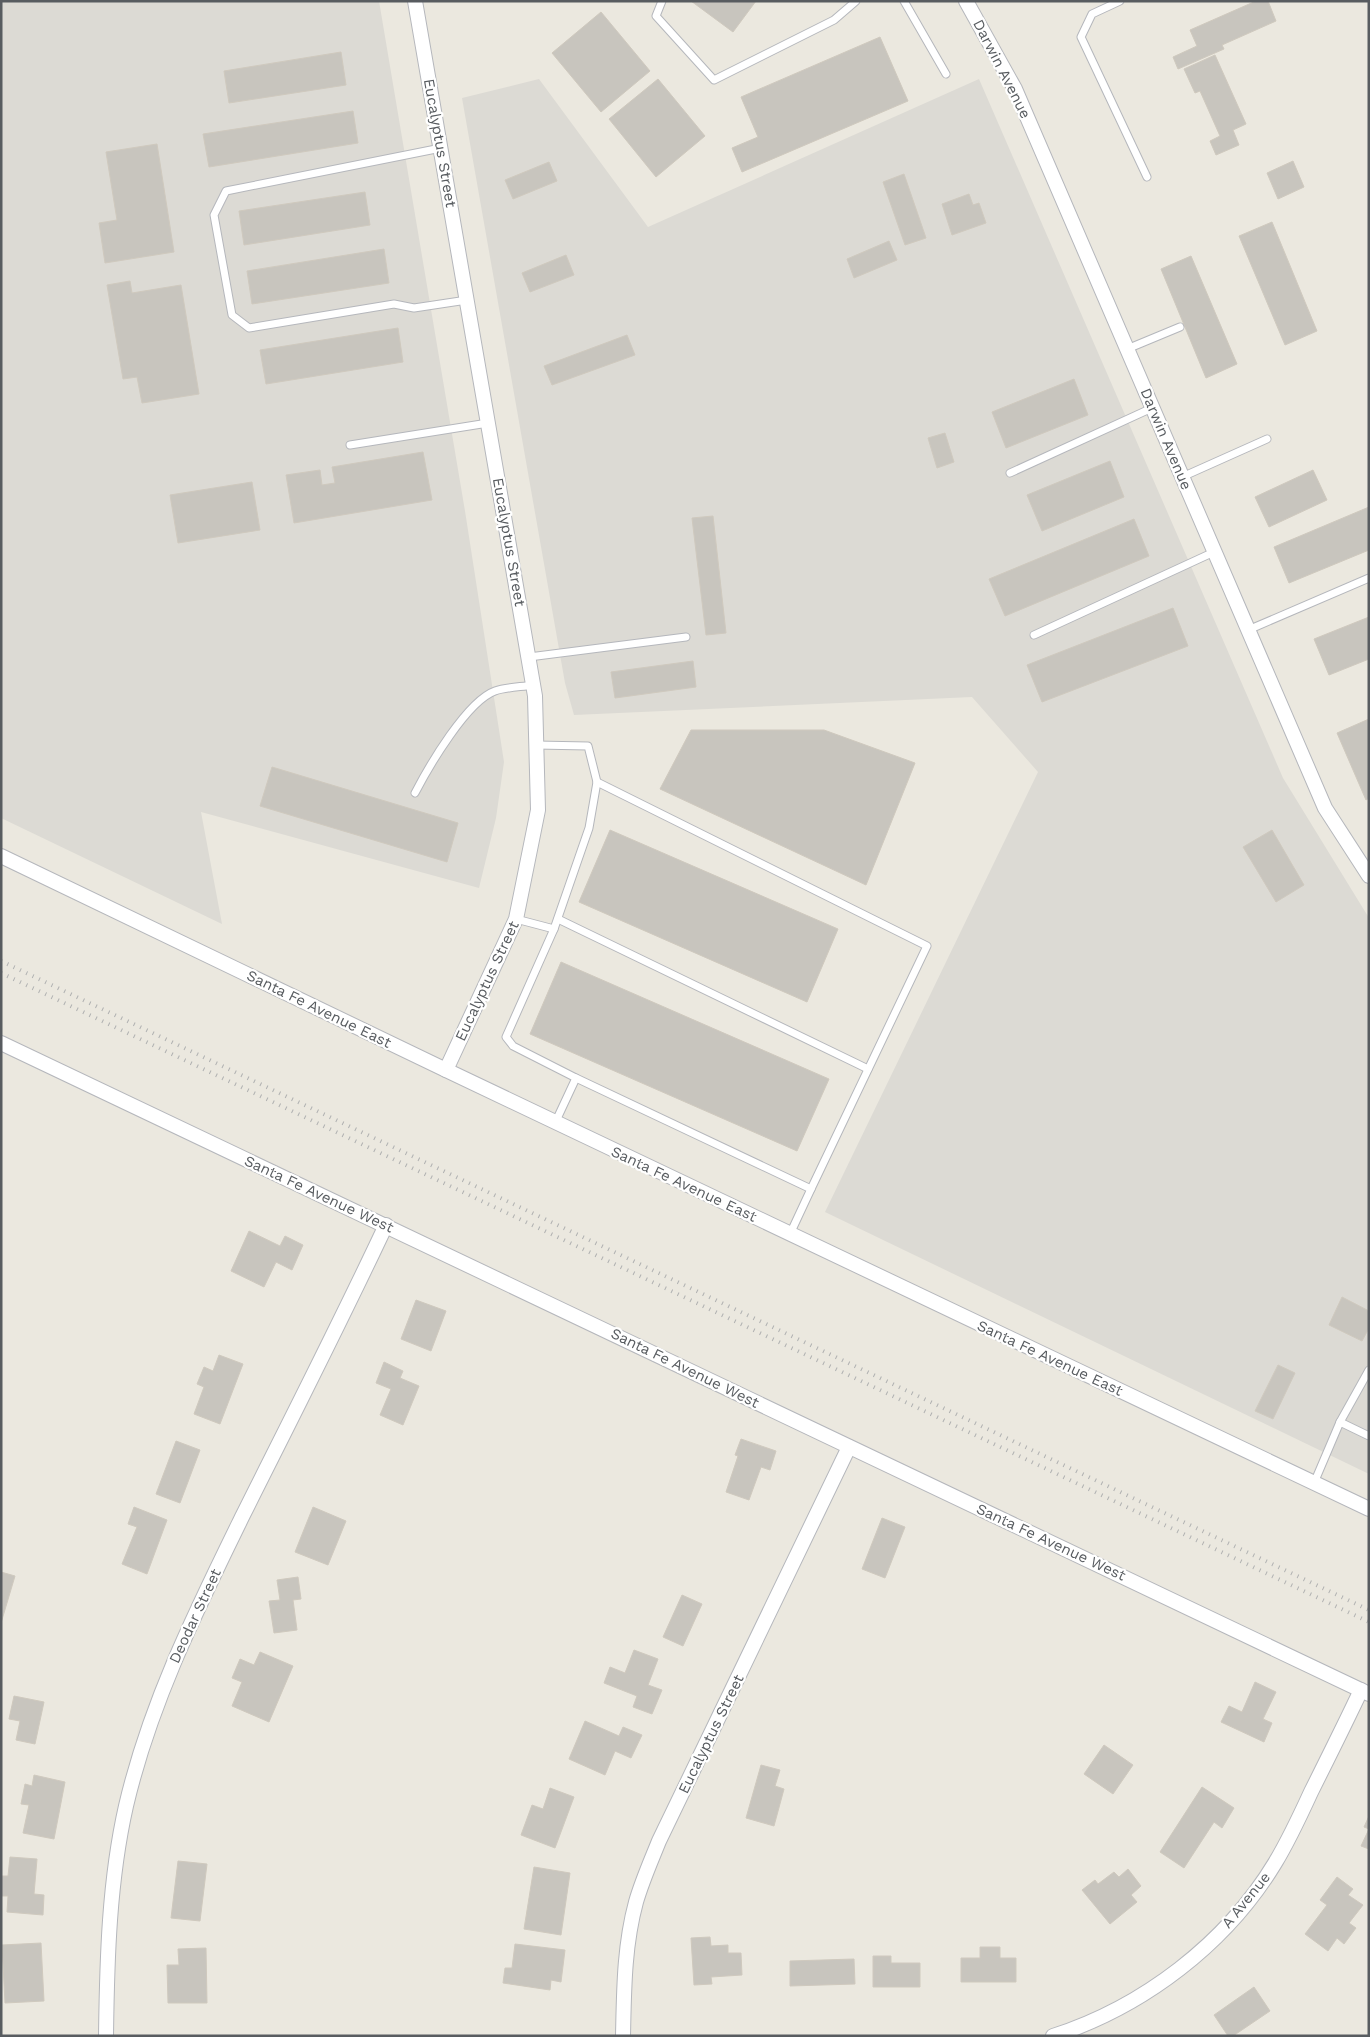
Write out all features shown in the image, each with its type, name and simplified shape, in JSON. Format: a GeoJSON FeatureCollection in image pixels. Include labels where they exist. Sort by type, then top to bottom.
{"type":"FeatureCollection","features":[{"type":"Feature","properties":{"kind":"street","name":"Eucalyptus Street"},"geometry":{"type":"LineString","coordinates":[[415,1],[534,685],[538,810],[516,918],[446,1070]]}},
{"type":"Feature","properties":{"kind":"street","name":"Darwin Avenue"},"geometry":{"type":"LineString","coordinates":[[966,1],[1015,89],[1325,808],[1368,875]]}},
{"type":"Feature","properties":{"kind":"street","name":"Santa Fe Avenue East"},"geometry":{"type":"LineString","coordinates":[[1,856],[1369,1509]]}},
{"type":"Feature","properties":{"kind":"street","name":"Santa Fe Avenue West"},"geometry":{"type":"LineString","coordinates":[[1,1043],[1365,1692]]}},
{"type":"Feature","properties":{"kind":"street","name":"Deodar Street"},"geometry":{"type":"LineString","coordinates":[[106,2036],[110,1916],[117,1854],[126,1807],[146,1734],[168,1674],[204,1596],[386,1225]]}},
{"type":"Feature","properties":{"kind":"street","name":"Eucalyptus Street"},"geometry":{"type":"LineString","coordinates":[[623,2036],[625,1969],[628,1945],[637,1901],[646,1874],[659,1841],[849,1446]]}},
{"type":"Feature","properties":{"kind":"street","name":"A Avenue"},"geometry":{"type":"LineString","coordinates":[[1053,2036],[1108,2014],[1154,1986],[1200,1951],[1240,1912],[1284,1846],[1365,1692]]}},
{"type":"Feature","properties":{"kind":"lane"},"geometry":{"type":"LineString","coordinates":[[662,1],[656,16],[714,80],[834,20],[856,1]]}},
{"type":"Feature","properties":{"kind":"lane"},"geometry":{"type":"LineString","coordinates":[[904,1],[946,74]]}},
{"type":"Feature","properties":{"kind":"lane"},"geometry":{"type":"LineString","coordinates":[[1120,1],[1092,14],[1081,37],[1147,177]]}},
{"type":"Feature","properties":{"kind":"lane"},"geometry":{"type":"LineString","coordinates":[[440,148],[226,191],[214,215],[232,315],[249,328],[394,304],[414,308],[467,300]]}},
{"type":"Feature","properties":{"kind":"lane"},"geometry":{"type":"LineString","coordinates":[[1127,349],[1180,327]]}},
{"type":"Feature","properties":{"kind":"lane"},"geometry":{"type":"LineString","coordinates":[[1010,473],[1152,408]]}},
{"type":"Feature","properties":{"kind":"lane"},"geometry":{"type":"LineString","coordinates":[[350,445],[488,423]]}},
{"type":"Feature","properties":{"kind":"lane"},"geometry":{"type":"LineString","coordinates":[[1182,477],[1267,439]]}},
{"type":"Feature","properties":{"kind":"lane"},"geometry":{"type":"LineString","coordinates":[[1034,636],[1214,552]]}},
{"type":"Feature","properties":{"kind":"lane"},"geometry":{"type":"LineString","coordinates":[[1248,630],[1369,578]]}},
{"type":"Feature","properties":{"kind":"lane"},"geometry":{"type":"LineString","coordinates":[[529,657],[686,637]]}},
{"type":"Feature","properties":{"kind":"lane"},"geometry":{"type":"LineString","coordinates":[[415,793],[446,742],[483,697],[496,690],[534,685]]}},
{"type":"Feature","properties":{"kind":"lane"},"geometry":{"type":"LineString","coordinates":[[536,745],[588,746],[597,782],[589,828],[558,919],[506,1037],[513,1046],[576,1078],[811,1189]]}},
{"type":"Feature","properties":{"kind":"lane"},"geometry":{"type":"LineString","coordinates":[[597,782],[927,946],[790,1234]]}},
{"type":"Feature","properties":{"kind":"lane"},"geometry":{"type":"LineString","coordinates":[[516,918],[554,929]]}},
{"type":"Feature","properties":{"kind":"lane"},"geometry":{"type":"LineString","coordinates":[[558,919],[868,1069]]}},
{"type":"Feature","properties":{"kind":"lane"},"geometry":{"type":"LineString","coordinates":[[555,1122],[576,1078]]}},
{"type":"Feature","properties":{"kind":"lane"},"geometry":{"type":"LineString","coordinates":[[1314,1483],[1340,1422],[1369,1370]]}},
{"type":"Feature","properties":{"kind":"lane"},"geometry":{"type":"LineString","coordinates":[[1340,1422],[1369,1436]]}},
{"type":"Feature","properties":{"kind":"shaded area"},"geometry":{"type":"Polygon","coordinates":[[[1,1],[379,1],[465,511],[504,762],[496,818],[479,888],[201,812],[222,924],[1,818],[1,1]]]}},
{"type":"Feature","properties":{"kind":"shaded area"},"geometry":{"type":"Polygon","coordinates":[[[539,79],[648,227],[979,79],[1283,778],[1369,918],[1369,1474],[825,1212],[1038,772],[972,697],[574,715],[565,683],[462,98],[539,79]]]}},
{"type":"Feature","properties":{"kind":"building"},"geometry":{"type":"Polygon","coordinates":[[[691,1],[756,1],[733,32],[691,1]]]}},
{"type":"Feature","properties":{"kind":"building"},"geometry":{"type":"Polygon","coordinates":[[[1256,1],[1268,1],[1276,21],[1222,45],[1224,49],[1178,69],[1173,57],[1197,46],[1190,30],[1256,1]]]}},
{"type":"Feature","properties":{"kind":"building"},"geometry":{"type":"Polygon","coordinates":[[[601,12],[650,71],[601,112],[552,53],[601,12]]]}},
{"type":"Feature","properties":{"kind":"building"},"geometry":{"type":"Polygon","coordinates":[[[880,37],[908,101],[742,172],[732,148],[758,137],[741,97],[880,37]]]}},
{"type":"Feature","properties":{"kind":"building"},"geometry":{"type":"Polygon","coordinates":[[[341,52],[346,85],[229,103],[224,71],[341,52]]]}},
{"type":"Feature","properties":{"kind":"building"},"geometry":{"type":"Polygon","coordinates":[[[1215,55],[1246,124],[1233,130],[1239,145],[1216,155],[1210,141],[1220,136],[1200,91],[1195,93],[1184,69],[1215,55]]]}},
{"type":"Feature","properties":{"kind":"building"},"geometry":{"type":"Polygon","coordinates":[[[658,79],[705,136],[656,177],[609,119],[658,79]]]}},
{"type":"Feature","properties":{"kind":"building"},"geometry":{"type":"Polygon","coordinates":[[[353,111],[358,143],[209,167],[203,134],[353,111]]]}},
{"type":"Feature","properties":{"kind":"building"},"geometry":{"type":"Polygon","coordinates":[[[157,144],[174,252],[105,263],[99,223],[117,220],[106,152],[157,144]]]}},
{"type":"Feature","properties":{"kind":"building"},"geometry":{"type":"Polygon","coordinates":[[[1293,161],[1304,187],[1278,199],[1267,173],[1293,161]]]}},
{"type":"Feature","properties":{"kind":"building"},"geometry":{"type":"Polygon","coordinates":[[[549,162],[557,181],[513,199],[505,180],[549,162]]]}},
{"type":"Feature","properties":{"kind":"building"},"geometry":{"type":"Polygon","coordinates":[[[904,174],[926,238],[905,245],[883,182],[904,174]]]}},
{"type":"Feature","properties":{"kind":"building"},"geometry":{"type":"Polygon","coordinates":[[[365,192],[370,225],[244,245],[239,211],[365,192]]]}},
{"type":"Feature","properties":{"kind":"building"},"geometry":{"type":"Polygon","coordinates":[[[969,194],[973,205],[979,203],[986,223],[952,235],[942,204],[969,194]]]}},
{"type":"Feature","properties":{"kind":"building"},"geometry":{"type":"Polygon","coordinates":[[[1272,222],[1317,331],[1285,345],[1239,236],[1272,222]]]}},
{"type":"Feature","properties":{"kind":"building"},"geometry":{"type":"Polygon","coordinates":[[[889,241],[897,260],[854,278],[847,259],[889,241]]]}},
{"type":"Feature","properties":{"kind":"building"},"geometry":{"type":"Polygon","coordinates":[[[384,249],[389,283],[252,304],[247,271],[384,249]]]}},
{"type":"Feature","properties":{"kind":"building"},"geometry":{"type":"Polygon","coordinates":[[[566,255],[574,275],[530,292],[522,273],[566,255]]]}},
{"type":"Feature","properties":{"kind":"building"},"geometry":{"type":"Polygon","coordinates":[[[1191,256],[1237,364],[1206,378],[1161,269],[1191,256]]]}},
{"type":"Feature","properties":{"kind":"building"},"geometry":{"type":"Polygon","coordinates":[[[130,281],[132,293],[181,285],[199,394],[142,403],[137,377],[123,379],[107,285],[130,281]]]}},
{"type":"Feature","properties":{"kind":"building"},"geometry":{"type":"Polygon","coordinates":[[[398,328],[403,362],[266,384],[260,350],[398,328]]]}},
{"type":"Feature","properties":{"kind":"building"},"geometry":{"type":"Polygon","coordinates":[[[627,335],[635,355],[552,385],[544,366],[627,335]]]}},
{"type":"Feature","properties":{"kind":"building"},"geometry":{"type":"Polygon","coordinates":[[[1074,379],[1088,415],[1006,448],[992,412],[1074,379]]]}},
{"type":"Feature","properties":{"kind":"building"},"geometry":{"type":"Polygon","coordinates":[[[945,433],[954,462],[937,468],[928,438],[945,433]]]}},
{"type":"Feature","properties":{"kind":"building"},"geometry":{"type":"Polygon","coordinates":[[[423,452],[432,500],[294,523],[286,475],[320,470],[322,485],[335,483],[332,467],[423,452]]]}},
{"type":"Feature","properties":{"kind":"building"},"geometry":{"type":"Polygon","coordinates":[[[1110,461],[1124,497],[1042,531],[1027,495],[1110,461]]]}},
{"type":"Feature","properties":{"kind":"building"},"geometry":{"type":"Polygon","coordinates":[[[1313,470],[1327,500],[1269,527],[1255,497],[1313,470]]]}},
{"type":"Feature","properties":{"kind":"building"},"geometry":{"type":"Polygon","coordinates":[[[252,482],[260,530],[178,543],[170,495],[252,482]]]}},
{"type":"Feature","properties":{"kind":"building"},"geometry":{"type":"Polygon","coordinates":[[[1369,507],[1369,550],[1289,583],[1274,547],[1369,507]]]}},
{"type":"Feature","properties":{"kind":"building"},"geometry":{"type":"Polygon","coordinates":[[[713,516],[726,633],[706,635],[692,518],[713,516]]]}},
{"type":"Feature","properties":{"kind":"building"},"geometry":{"type":"Polygon","coordinates":[[[1134,519],[1149,556],[1005,616],[989,579],[1134,519]]]}},
{"type":"Feature","properties":{"kind":"building"},"geometry":{"type":"Polygon","coordinates":[[[1173,608],[1188,646],[1042,702],[1027,665],[1173,608]]]}},
{"type":"Feature","properties":{"kind":"building"},"geometry":{"type":"Polygon","coordinates":[[[1369,617],[1369,659],[1329,675],[1314,639],[1369,617]]]}},
{"type":"Feature","properties":{"kind":"building"},"geometry":{"type":"Polygon","coordinates":[[[693,661],[696,687],[615,698],[611,672],[693,661]]]}},
{"type":"Feature","properties":{"kind":"building"},"geometry":{"type":"Polygon","coordinates":[[[1369,719],[1369,798],[1366,800],[1337,733],[1369,719]]]}},
{"type":"Feature","properties":{"kind":"building"},"geometry":{"type":"Polygon","coordinates":[[[691,730],[824,730],[915,763],[866,885],[660,789],[691,730]]]}},
{"type":"Feature","properties":{"kind":"building"},"geometry":{"type":"Polygon","coordinates":[[[272,767],[458,823],[447,862],[260,806],[272,767]]]}},
{"type":"Feature","properties":{"kind":"building"},"geometry":{"type":"Polygon","coordinates":[[[610,830],[838,929],[807,1002],[579,902],[610,830]]]}},
{"type":"Feature","properties":{"kind":"building"},"geometry":{"type":"Polygon","coordinates":[[[1272,830],[1304,885],[1276,902],[1243,847],[1272,830]]]}},
{"type":"Feature","properties":{"kind":"building"},"geometry":{"type":"Polygon","coordinates":[[[561,962],[829,1079],[797,1151],[530,1034],[561,962]]]}},
{"type":"Feature","properties":{"kind":"building"},"geometry":{"type":"Polygon","coordinates":[[[249,1231],[280,1246],[285,1236],[303,1245],[292,1270],[276,1262],[264,1287],[231,1271],[249,1231]]]}},
{"type":"Feature","properties":{"kind":"building"},"geometry":{"type":"Polygon","coordinates":[[[1342,1297],[1369,1311],[1369,1328],[1362,1341],[1329,1325],[1342,1297]]]}},
{"type":"Feature","properties":{"kind":"building"},"geometry":{"type":"Polygon","coordinates":[[[416,1300],[446,1311],[431,1351],[401,1339],[416,1300]]]}},
{"type":"Feature","properties":{"kind":"building"},"geometry":{"type":"Polygon","coordinates":[[[219,1355],[243,1364],[220,1424],[194,1414],[204,1387],[197,1384],[204,1367],[213,1371],[219,1355]]]}},
{"type":"Feature","properties":{"kind":"building"},"geometry":{"type":"Polygon","coordinates":[[[384,1362],[403,1371],[400,1378],[419,1386],[403,1425],[380,1415],[391,1389],[376,1383],[384,1362]]]}},
{"type":"Feature","properties":{"kind":"building"},"geometry":{"type":"Polygon","coordinates":[[[1278,1365],[1295,1373],[1273,1419],[1255,1411],[1278,1365]]]}},
{"type":"Feature","properties":{"kind":"building"},"geometry":{"type":"Polygon","coordinates":[[[741,1439],[776,1451],[770,1470],[761,1467],[749,1500],[726,1492],[738,1456],[735,1455],[741,1439]]]}},
{"type":"Feature","properties":{"kind":"building"},"geometry":{"type":"Polygon","coordinates":[[[176,1441],[200,1450],[180,1503],[156,1494],[176,1441]]]}},
{"type":"Feature","properties":{"kind":"building"},"geometry":{"type":"Polygon","coordinates":[[[134,1507],[167,1520],[147,1574],[122,1564],[137,1527],[128,1524],[134,1507]]]}},
{"type":"Feature","properties":{"kind":"building"},"geometry":{"type":"Polygon","coordinates":[[[313,1507],[346,1521],[328,1565],[295,1552],[313,1507]]]}},
{"type":"Feature","properties":{"kind":"building"},"geometry":{"type":"Polygon","coordinates":[[[882,1518],[905,1527],[885,1578],[862,1569],[882,1518]]]}},
{"type":"Feature","properties":{"kind":"building"},"geometry":{"type":"Polygon","coordinates":[[[1,1572],[15,1576],[1,1623],[1,1572]]]}},
{"type":"Feature","properties":{"kind":"building"},"geometry":{"type":"Polygon","coordinates":[[[298,1577],[301,1599],[293,1600],[297,1630],[274,1633],[269,1601],[280,1600],[277,1580],[298,1577]]]}},
{"type":"Feature","properties":{"kind":"building"},"geometry":{"type":"Polygon","coordinates":[[[682,1595],[702,1604],[683,1646],[663,1637],[682,1595]]]}},
{"type":"Feature","properties":{"kind":"building"},"geometry":{"type":"Polygon","coordinates":[[[634,1650],[658,1659],[648,1685],[662,1690],[652,1714],[633,1707],[637,1696],[604,1683],[610,1667],[625,1673],[634,1650]]]}},
{"type":"Feature","properties":{"kind":"building"},"geometry":{"type":"Polygon","coordinates":[[[260,1652],[293,1666],[269,1722],[232,1706],[242,1682],[232,1678],[240,1659],[254,1665],[260,1652]]]}},
{"type":"Feature","properties":{"kind":"building"},"geometry":{"type":"Polygon","coordinates":[[[1255,1682],[1276,1692],[1263,1719],[1272,1723],[1264,1742],[1221,1722],[1229,1706],[1242,1712],[1255,1682]]]}},
{"type":"Feature","properties":{"kind":"building"},"geometry":{"type":"Polygon","coordinates":[[[14,1696],[44,1702],[35,1744],[16,1740],[20,1721],[9,1719],[14,1696]]]}},
{"type":"Feature","properties":{"kind":"building"},"geometry":{"type":"Polygon","coordinates":[[[585,1721],[619,1736],[623,1727],[642,1735],[631,1758],[615,1751],[605,1775],[569,1759],[585,1721]]]}},
{"type":"Feature","properties":{"kind":"building"},"geometry":{"type":"Polygon","coordinates":[[[1104,1745],[1133,1765],[1113,1794],[1084,1774],[1104,1745]]]}},
{"type":"Feature","properties":{"kind":"building"},"geometry":{"type":"Polygon","coordinates":[[[761,1765],[780,1770],[775,1786],[784,1789],[774,1826],[746,1818],[761,1765]]]}},
{"type":"Feature","properties":{"kind":"building"},"geometry":{"type":"Polygon","coordinates":[[[34,1775],[65,1782],[54,1839],[23,1833],[29,1805],[21,1804],[25,1784],[32,1786],[34,1775]]]}},
{"type":"Feature","properties":{"kind":"building"},"geometry":{"type":"Polygon","coordinates":[[[1202,1787],[1234,1808],[1222,1828],[1214,1822],[1184,1868],[1160,1852],[1202,1787]]]}},
{"type":"Feature","properties":{"kind":"building"},"geometry":{"type":"Polygon","coordinates":[[[550,1788],[574,1797],[555,1848],[521,1835],[532,1805],[543,1809],[550,1788]]]}},
{"type":"Feature","properties":{"kind":"building"},"geometry":{"type":"Polygon","coordinates":[[[1369,1816],[1369,1829],[1364,1827],[1369,1816]]]}},
{"type":"Feature","properties":{"kind":"building"},"geometry":{"type":"Polygon","coordinates":[[[1369,1829],[1369,1849],[1361,1846],[1369,1829]]]}},
{"type":"Feature","properties":{"kind":"building"},"geometry":{"type":"Polygon","coordinates":[[[10,1857],[37,1859],[34,1894],[44,1895],[43,1915],[7,1912],[8,1896],[1,1896],[1,1876],[8,1876],[10,1857]]]}},
{"type":"Feature","properties":{"kind":"building"},"geometry":{"type":"Polygon","coordinates":[[[178,1861],[207,1864],[200,1921],[171,1918],[178,1861]]]}},
{"type":"Feature","properties":{"kind":"building"},"geometry":{"type":"Polygon","coordinates":[[[534,1867],[570,1873],[561,1935],[524,1929],[534,1867]]]}},
{"type":"Feature","properties":{"kind":"building"},"geometry":{"type":"Polygon","coordinates":[[[1128,1869],[1141,1886],[1131,1895],[1137,1902],[1110,1924],[1082,1890],[1095,1880],[1098,1884],[1114,1872],[1119,1877],[1128,1869]]]}},
{"type":"Feature","properties":{"kind":"building"},"geometry":{"type":"Polygon","coordinates":[[[1337,1877],[1353,1889],[1348,1895],[1363,1905],[1349,1923],[1356,1928],[1344,1944],[1337,1938],[1328,1951],[1305,1934],[1327,1905],[1320,1900],[1337,1877]]]}},
{"type":"Feature","properties":{"kind":"building"},"geometry":{"type":"Polygon","coordinates":[[[710,1937],[711,1946],[728,1945],[728,1953],[741,1953],[742,1975],[711,1977],[712,1984],[694,1985],[691,1938],[710,1937]]]}},
{"type":"Feature","properties":{"kind":"building"},"geometry":{"type":"Polygon","coordinates":[[[41,1943],[44,2001],[5,2003],[2,1945],[41,1943]]]}},
{"type":"Feature","properties":{"kind":"building"},"geometry":{"type":"Polygon","coordinates":[[[515,1944],[565,1950],[561,1982],[551,1980],[550,1990],[503,1983],[505,1968],[512,1968],[515,1944]]]}},
{"type":"Feature","properties":{"kind":"building"},"geometry":{"type":"Polygon","coordinates":[[[980,1947],[1000,1947],[1000,1958],[1016,1958],[1016,1982],[961,1982],[961,1958],[980,1958],[980,1947]]]}},
{"type":"Feature","properties":{"kind":"building"},"geometry":{"type":"Polygon","coordinates":[[[206,1948],[207,2003],[168,2003],[167,1965],[179,1965],[178,1949],[206,1948]]]}},
{"type":"Feature","properties":{"kind":"building"},"geometry":{"type":"Polygon","coordinates":[[[873,1956],[891,1956],[891,1963],[920,1963],[920,1987],[873,1987],[873,1956]]]}},
{"type":"Feature","properties":{"kind":"building"},"geometry":{"type":"Polygon","coordinates":[[[854,1959],[855,1984],[790,1986],[790,1961],[854,1959]]]}},
{"type":"Feature","properties":{"kind":"building"},"geometry":{"type":"Polygon","coordinates":[[[1254,1987],[1270,2011],[1233,2036],[1228,2036],[1214,2015],[1254,1987]]]}},
{"type":"Feature","properties":{"kind":"railway"},"geometry":{"type":"LineString","coordinates":[[1,961],[1369,1610]]}},
{"type":"Feature","properties":{"kind":"railway"},"geometry":{"type":"LineString","coordinates":[[1,973],[1369,1622]]}}]}
